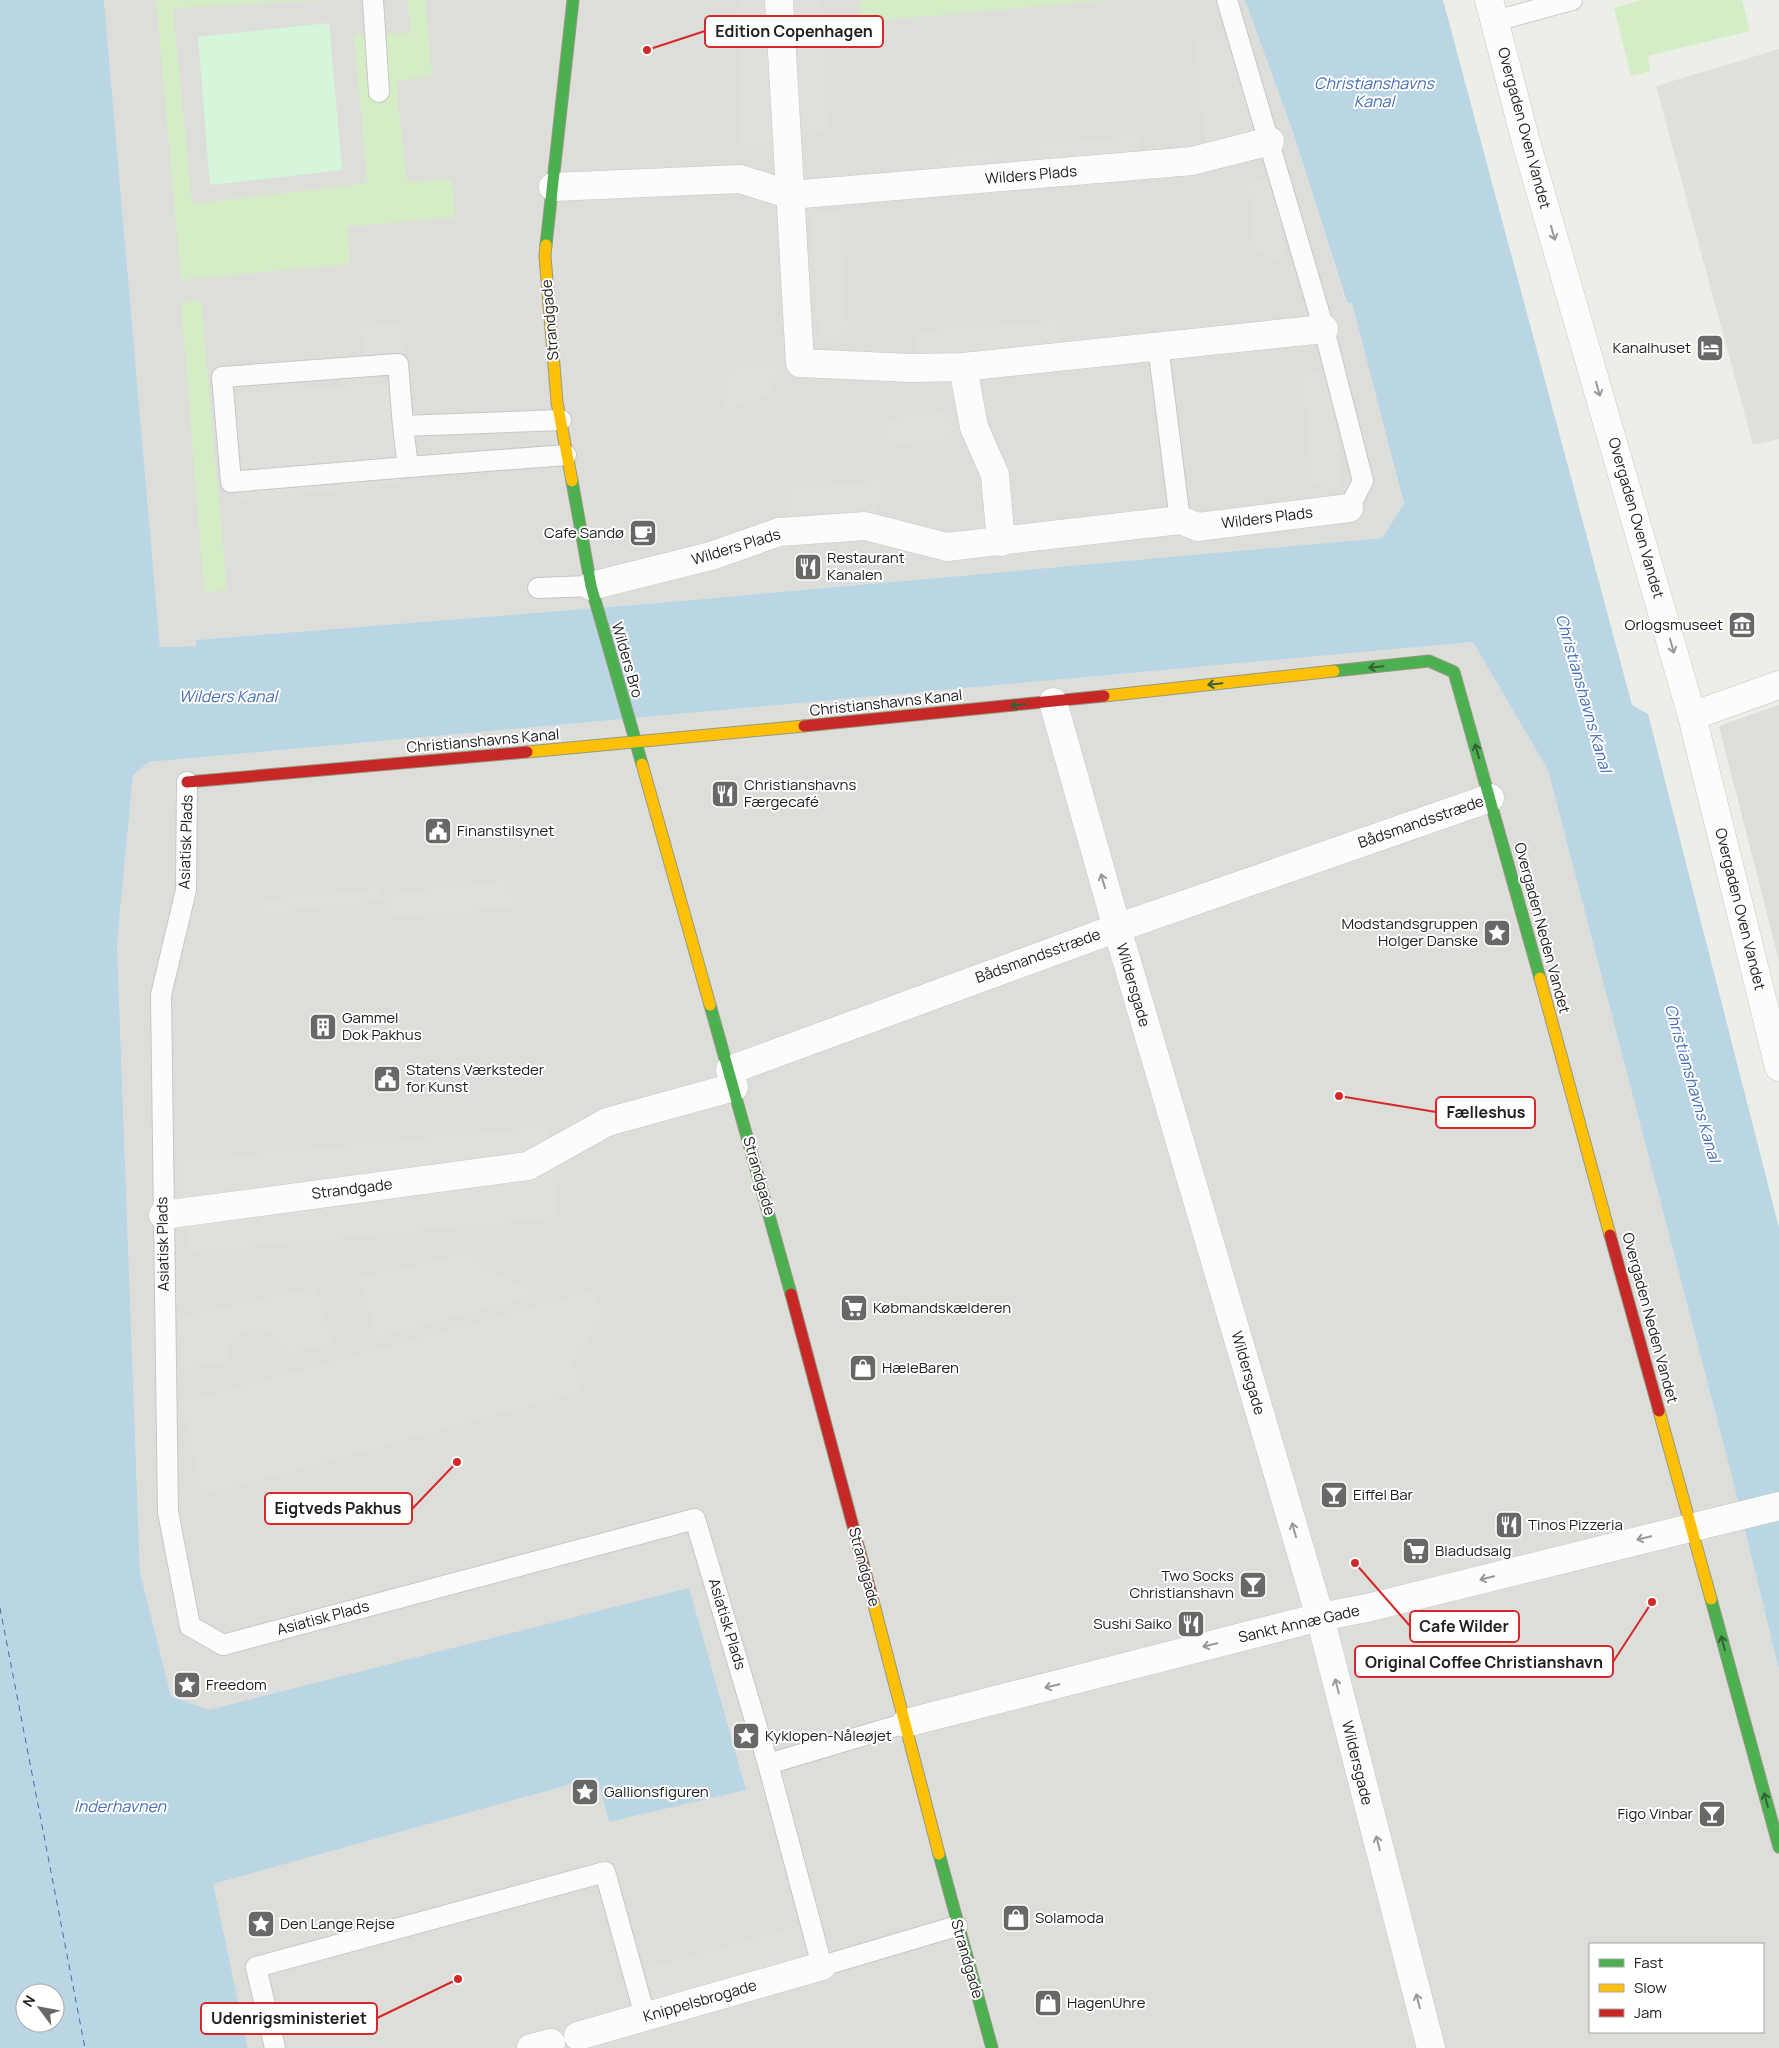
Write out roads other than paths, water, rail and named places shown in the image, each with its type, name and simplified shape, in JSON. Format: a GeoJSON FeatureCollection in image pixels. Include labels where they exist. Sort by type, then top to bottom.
{"type":"FeatureCollection","features":[{"type":"Feature","properties":{"kind":"street","name":"Strandgade"},"geometry":{"type":"LineString","coordinates":[[573,0],[545,256],[561,420],[591,586]]}},
{"type":"Feature","properties":{"kind":"street"},"geometry":{"type":"LineString","coordinates":[[780,0],[800,362],[911,368],[963,367],[1324,329]]}},
{"type":"Feature","properties":{"kind":"street","name":"Overgaden Oven Vandet"},"geometry":{"type":"LineString","coordinates":[[1492,10],[1527,146],[1692,716],[1779,1067]]}},
{"type":"Feature","properties":{"kind":"street","name":"Wilders Plads"},"geometry":{"type":"LineString","coordinates":[[553,187],[740,180],[791,196],[1192,161],[1270,141]]}},
{"type":"Feature","properties":{"kind":"street"},"geometry":{"type":"LineString","coordinates":[[963,367],[974,428],[995,475],[1001,542]]}},
{"type":"Feature","properties":{"kind":"street","name":"Wilders Plads"},"geometry":{"type":"LineString","coordinates":[[591,586],[711,556],[779,532],[865,526],[947,547],[1180,520],[1198,527],[1349,508]]}},
{"type":"Feature","properties":{"kind":"street","name":"Wilders Bro"},"geometry":{"type":"LineString","coordinates":[[591,586],[635,742]]}},
{"type":"Feature","properties":{"kind":"street","name":"Christianshavns Kanal"},"geometry":{"type":"LineString","coordinates":[[187,782],[1053,702],[1429,661],[1454,672],[1490,798]]}},
{"type":"Feature","properties":{"kind":"street"},"geometry":{"type":"LineString","coordinates":[[1692,716],[1779,685]]}},
{"type":"Feature","properties":{"kind":"street","name":"Wildersgade"},"geometry":{"type":"LineString","coordinates":[[1053,702],[1117,928],[1320,1617],[1430,2048]]}},
{"type":"Feature","properties":{"kind":"street","name":"Strandgade"},"geometry":{"type":"LineString","coordinates":[[635,742],[787,1274],[796,1316],[906,1723],[957,1926],[992,2048]]}},
{"type":"Feature","properties":{"kind":"street","name":"Bådsmandsstræde"},"geometry":{"type":"LineString","coordinates":[[732,1078],[1117,928],[1490,798]]}},
{"type":"Feature","properties":{"kind":"street","name":"Overgaden Neden Vandet"},"geometry":{"type":"LineString","coordinates":[[1490,798],[1779,1847]]}},
{"type":"Feature","properties":{"kind":"street","name":"Strandgade"},"geometry":{"type":"LineString","coordinates":[[163,1215],[528,1166],[607,1122],[732,1078]]}},
{"type":"Feature","properties":{"kind":"street","name":"Sankt Annæ Gade"},"geometry":{"type":"LineString","coordinates":[[906,1723],[1320,1617],[1367,1608],[1691,1526],[1779,1506]]}},
{"type":"Feature","properties":{"kind":"street","name":"Knippelsbrogade"},"geometry":{"type":"LineString","coordinates":[[578,2036],[822,1966]]}},
{"type":"Feature","properties":{"kind":"lane"},"geometry":{"type":"LineString","coordinates":[[374,0],[379,92]]}},
{"type":"Feature","properties":{"kind":"lane","name":"Wilders Plads"},"geometry":{"type":"LineString","coordinates":[[1228,0],[1324,329],[1364,481],[1349,508]]}},
{"type":"Feature","properties":{"kind":"lane"},"geometry":{"type":"LineString","coordinates":[[1492,10],[1572,0]]}},
{"type":"Feature","properties":{"kind":"lane"},"geometry":{"type":"LineString","coordinates":[[1158,346],[1180,520]]}},
{"type":"Feature","properties":{"kind":"lane"},"geometry":{"type":"LineString","coordinates":[[408,467],[402,426],[398,364],[222,377],[230,482],[566,455]]}},
{"type":"Feature","properties":{"kind":"lane"},"geometry":{"type":"LineString","coordinates":[[402,426],[561,420]]}},
{"type":"Feature","properties":{"kind":"lane"},"geometry":{"type":"LineString","coordinates":[[538,588],[591,586]]}},
{"type":"Feature","properties":{"kind":"lane","name":"Asiatisk Plads"},"geometry":{"type":"LineString","coordinates":[[187,782],[186,890],[161,995],[168,1512],[190,1626],[223,1645],[695,1519],[768,1764],[822,1966]]}},
{"type":"Feature","properties":{"kind":"lane"},"geometry":{"type":"LineString","coordinates":[[768,1764],[906,1723]]}},
{"type":"Feature","properties":{"kind":"lane"},"geometry":{"type":"LineString","coordinates":[[276,2048],[256,1968],[604,1872],[645,2016]]}},
{"type":"Feature","properties":{"kind":"lane"},"geometry":{"type":"LineString","coordinates":[[822,1966],[957,1926]]}},
{"type":"Feature","properties":{"kind":"water"},"geometry":{"type":"Polygon","coordinates":[[[0,0],[104,0],[160,647],[196,646],[196,640],[646,604],[1382,538],[1404,504],[1352,303],[1347,303],[1294,135],[1245,0],[1443,0],[1632,705],[1648,714],[1779,1228],[1779,1670],[1730,1469],[1548,770],[1473,642],[149,762],[133,775],[117,944],[140,1572],[171,1696],[209,1710],[689,1588],[746,1790],[609,1822],[597,1777],[213,1884],[248,2048],[0,2048],[0,0]]]}},
{"type":"Feature","properties":{"kind":"place","name":"Edition Copenhagen"},"geometry":{"type":"Point","coordinates":[647,50]}},
{"type":"Feature","properties":{"kind":"place","name":"Kanalhuset"},"geometry":{"type":"Point","coordinates":[1710,348]}},
{"type":"Feature","properties":{"kind":"place","name":"Cafe Sandø"},"geometry":{"type":"Point","coordinates":[643,533]}},
{"type":"Feature","properties":{"kind":"place","name":"Restaurant Kanalen"},"geometry":{"type":"Point","coordinates":[808,567]}},
{"type":"Feature","properties":{"kind":"place","name":"Orlogsmuseet"},"geometry":{"type":"Point","coordinates":[1742,625]}},
{"type":"Feature","properties":{"kind":"place","name":"Christianshavns Færgecafé"},"geometry":{"type":"Point","coordinates":[725,794]}},
{"type":"Feature","properties":{"kind":"place","name":"Finanstilsynet"},"geometry":{"type":"Point","coordinates":[438,831]}},
{"type":"Feature","properties":{"kind":"place","name":"Modstandsgruppen Holger Danske"},"geometry":{"type":"Point","coordinates":[1497,933]}},
{"type":"Feature","properties":{"kind":"place","name":"Gammel Dok Pakhus"},"geometry":{"type":"Point","coordinates":[323,1027]}},
{"type":"Feature","properties":{"kind":"place","name":"Statens Værksteder for Kunst"},"geometry":{"type":"Point","coordinates":[387,1079]}},
{"type":"Feature","properties":{"kind":"place","name":"Fælleshus"},"geometry":{"type":"Point","coordinates":[1339,1096]}},
{"type":"Feature","properties":{"kind":"place","name":"Købmandskælderen"},"geometry":{"type":"Point","coordinates":[854,1308]}},
{"type":"Feature","properties":{"kind":"place","name":"HæleBaren"},"geometry":{"type":"Point","coordinates":[863,1368]}},
{"type":"Feature","properties":{"kind":"place","name":"Eigtveds Pakhus"},"geometry":{"type":"Point","coordinates":[457,1462]}},
{"type":"Feature","properties":{"kind":"place","name":"Eiffel Bar"},"geometry":{"type":"Point","coordinates":[1334,1495]}},
{"type":"Feature","properties":{"kind":"place","name":"Tinos Pizzeria"},"geometry":{"type":"Point","coordinates":[1509,1525]}},
{"type":"Feature","properties":{"kind":"place","name":"Bladudsalg"},"geometry":{"type":"Point","coordinates":[1416,1551]}},
{"type":"Feature","properties":{"kind":"place","name":"Cafe Wilder"},"geometry":{"type":"Point","coordinates":[1355,1563]}},
{"type":"Feature","properties":{"kind":"place","name":"Two Socks Christianshavn"},"geometry":{"type":"Point","coordinates":[1253,1585]}},
{"type":"Feature","properties":{"kind":"place","name":"Original Coffee Christianshavn"},"geometry":{"type":"Point","coordinates":[1652,1602]}},
{"type":"Feature","properties":{"kind":"place","name":"Sushi Saiko"},"geometry":{"type":"Point","coordinates":[1191,1624]}},
{"type":"Feature","properties":{"kind":"place","name":"Freedom"},"geometry":{"type":"Point","coordinates":[187,1685]}},
{"type":"Feature","properties":{"kind":"place","name":"Kyklopen-Nåleøjet"},"geometry":{"type":"Point","coordinates":[746,1736]}},
{"type":"Feature","properties":{"kind":"place","name":"Gallionsfiguren"},"geometry":{"type":"Point","coordinates":[585,1792]}},
{"type":"Feature","properties":{"kind":"place","name":"Figo Vinbar"},"geometry":{"type":"Point","coordinates":[1712,1814]}},
{"type":"Feature","properties":{"kind":"place","name":"Solamoda"},"geometry":{"type":"Point","coordinates":[1016,1918]}},
{"type":"Feature","properties":{"kind":"place","name":"Den Lange Rejse"},"geometry":{"type":"Point","coordinates":[261,1924]}},
{"type":"Feature","properties":{"kind":"place","name":"Udenrigsministeriet"},"geometry":{"type":"Point","coordinates":[458,1979]}},
{"type":"Feature","properties":{"kind":"place","name":"HagenUhre"},"geometry":{"type":"Point","coordinates":[1048,2003]}},
{"type":"Feature","properties":{"kind":"water label","name":"Wilders Kanal"},"geometry":{"type":"Point","coordinates":[228,696]}},
{"type":"Feature","properties":{"kind":"water label","name":"Inderhavnen"},"geometry":{"type":"Point","coordinates":[120,1806]}}]}
